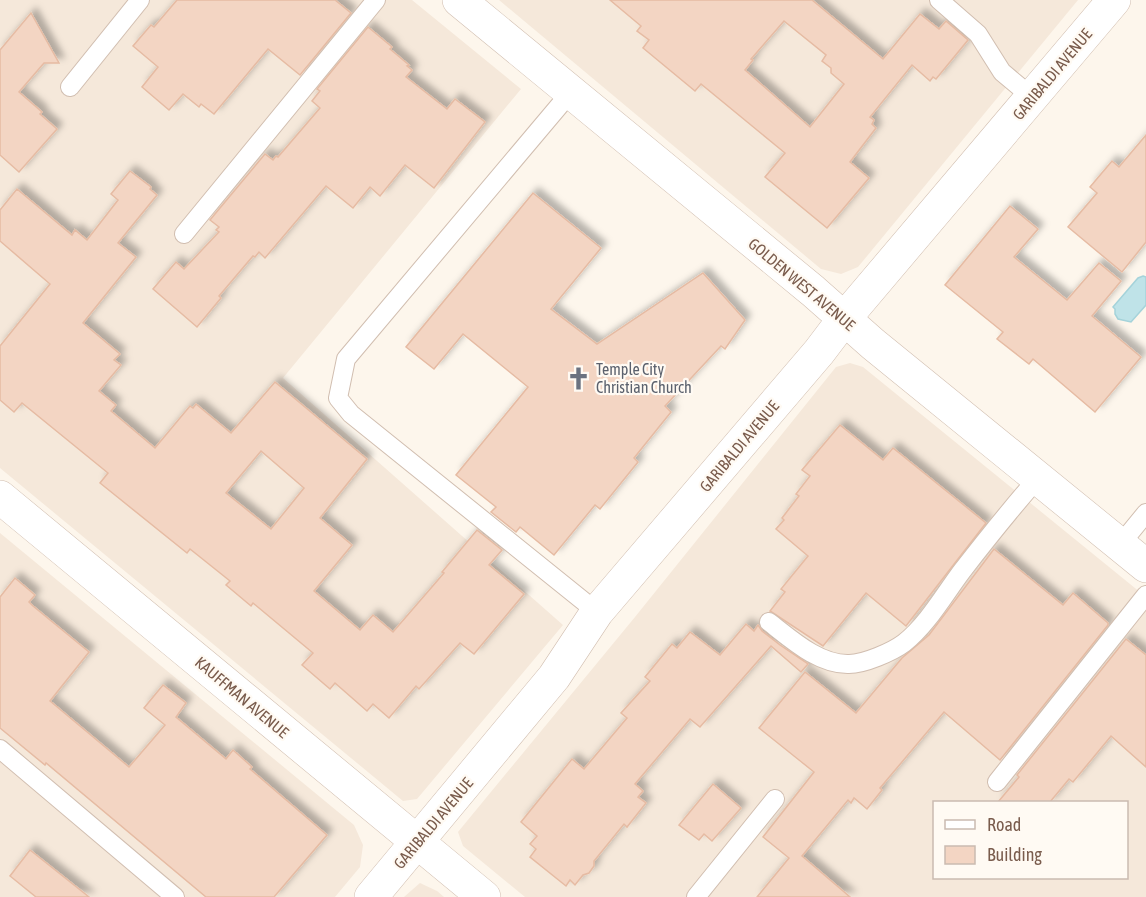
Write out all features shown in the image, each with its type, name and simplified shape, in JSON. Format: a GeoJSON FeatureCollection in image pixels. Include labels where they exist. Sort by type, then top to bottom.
{"type":"FeatureCollection","features":[{"type":"Feature","properties":{"kind":"street","name":"GOLDEN WEST AVENUE"},"geometry":{"type":"LineString","coordinates":[[459,0],[813,291],[1037,479],[1146,566]]}},
{"type":"Feature","properties":{"kind":"street","name":"GARIBALDI AVENUE"},"geometry":{"type":"LineString","coordinates":[[371,897],[554,677],[597,612],[819,352],[844,319],[1114,0]]}},
{"type":"Feature","properties":{"kind":"street","name":"KAUFFMAN AVENUE"},"geometry":{"type":"LineString","coordinates":[[0,497],[484,897]]}},
{"type":"Feature","properties":{"kind":"lane"},"geometry":{"type":"LineString","coordinates":[[70,87],[140,0]]}},
{"type":"Feature","properties":{"kind":"lane"},"geometry":{"type":"LineString","coordinates":[[184,234],[376,0]]}},
{"type":"Feature","properties":{"kind":"lane"},"geometry":{"type":"LineString","coordinates":[[939,0],[978,34],[1002,72],[1033,98]]}},
{"type":"Feature","properties":{"kind":"lane"},"geometry":{"type":"LineString","coordinates":[[570,93],[346,359],[338,398],[351,414],[597,612]]}},
{"type":"Feature","properties":{"kind":"lane"},"geometry":{"type":"LineString","coordinates":[[769,622],[805,650],[833,662],[849,664],[888,653],[904,643],[924,621],[989,535],[1037,479]]}},
{"type":"Feature","properties":{"kind":"lane"},"geometry":{"type":"LineString","coordinates":[[1119,546],[1146,513]]}},
{"type":"Feature","properties":{"kind":"lane"},"geometry":{"type":"LineString","coordinates":[[996,782],[1146,595]]}},
{"type":"Feature","properties":{"kind":"lane"},"geometry":{"type":"LineString","coordinates":[[0,749],[175,897]]}},
{"type":"Feature","properties":{"kind":"lane"},"geometry":{"type":"LineString","coordinates":[[696,897],[775,799]]}},
{"type":"Feature","properties":{"kind":"shaded area"},"geometry":{"type":"Polygon","coordinates":[[[0,0],[412,0],[521,89],[283,378],[563,625],[417,799],[403,801],[0,468],[0,0]]]}},
{"type":"Feature","properties":{"kind":"shaded area"},"geometry":{"type":"Polygon","coordinates":[[[499,0],[1078,0],[858,267],[841,274],[821,269],[499,0]]]}},
{"type":"Feature","properties":{"kind":"shaded area"},"geometry":{"type":"Polygon","coordinates":[[[850,363],[863,367],[1146,597],[1146,897],[525,897],[463,846],[458,832],[836,367],[850,363]]]}},
{"type":"Feature","properties":{"kind":"shaded area"},"geometry":{"type":"Polygon","coordinates":[[[0,533],[354,825],[363,845],[360,867],[335,897],[0,897],[0,533]]]}},
{"type":"Feature","properties":{"kind":"shaded area"},"geometry":{"type":"Polygon","coordinates":[[[420,883],[437,891],[444,897],[404,897],[420,883]]]}},
{"type":"Feature","properties":{"kind":"water"},"geometry":{"type":"Polygon","coordinates":[[[1146,277],[1146,305],[1131,322],[1118,319],[1113,307],[1138,278],[1146,277]]]}},
{"type":"Feature","properties":{"kind":"building"},"geometry":{"type":"Polygon","coordinates":[[[177,0],[335,0],[351,13],[300,75],[268,49],[214,114],[201,104],[199,107],[183,94],[169,110],[142,87],[158,67],[133,46],[151,25],[154,27],[177,0]]]}},
{"type":"Feature","properties":{"kind":"building"},"geometry":{"type":"Polygon","coordinates":[[[610,0],[812,0],[883,59],[920,14],[939,29],[946,21],[968,40],[936,79],[933,77],[930,81],[912,65],[870,117],[874,120],[872,124],[876,128],[850,162],[869,178],[827,228],[765,177],[785,153],[701,84],[695,91],[643,48],[649,40],[637,31],[641,26],[610,0]],[[784,21],[751,59],[753,60],[745,70],[810,127],[844,84],[822,61],[826,55],[784,21]]]}},
{"type":"Feature","properties":{"kind":"building"},"geometry":{"type":"Polygon","coordinates":[[[31,13],[59,63],[44,63],[19,92],[57,129],[19,172],[0,155],[0,50],[31,13]]]}},
{"type":"Feature","properties":{"kind":"building"},"geometry":{"type":"Polygon","coordinates":[[[368,27],[409,65],[407,66],[412,70],[406,77],[447,109],[455,99],[485,122],[434,188],[405,165],[380,196],[370,187],[353,208],[326,186],[265,258],[259,252],[255,257],[253,256],[219,296],[221,298],[197,327],[153,289],[176,262],[184,269],[219,232],[216,230],[219,227],[210,220],[265,154],[273,160],[276,156],[278,157],[320,108],[312,101],[320,91],[317,89],[368,27]]]}},
{"type":"Feature","properties":{"kind":"building"},"geometry":{"type":"Polygon","coordinates":[[[1146,135],[1146,242],[1122,272],[1068,227],[1097,193],[1090,187],[1112,161],[1119,167],[1146,135]]]}},
{"type":"Feature","properties":{"kind":"building"},"geometry":{"type":"Polygon","coordinates":[[[130,171],[151,187],[150,189],[157,195],[118,243],[136,257],[83,323],[120,354],[114,360],[121,365],[99,391],[116,405],[111,411],[155,448],[190,406],[193,408],[196,404],[231,433],[275,382],[367,459],[320,518],[352,545],[314,591],[360,630],[373,615],[393,632],[444,573],[442,572],[477,530],[502,550],[489,565],[524,594],[474,654],[460,643],[419,689],[416,686],[389,718],[373,704],[367,711],[335,683],[330,689],[302,665],[313,653],[253,603],[251,606],[226,585],[230,581],[190,549],[187,553],[100,483],[108,473],[22,403],[14,412],[0,400],[0,346],[50,284],[0,241],[0,210],[17,189],[72,235],[75,230],[87,240],[118,200],[111,194],[130,171]],[[261,451],[226,493],[271,529],[304,488],[261,451]]]}},
{"type":"Feature","properties":{"kind":"building"},"geometry":{"type":"Polygon","coordinates":[[[533,193],[601,248],[551,309],[597,344],[703,273],[745,320],[725,349],[721,346],[665,406],[671,412],[634,458],[638,462],[600,509],[595,505],[554,555],[520,527],[516,532],[491,512],[496,507],[456,475],[528,387],[463,334],[434,369],[406,347],[533,193]]]}},
{"type":"Feature","properties":{"kind":"building"},"geometry":{"type":"Polygon","coordinates":[[[1010,206],[1038,229],[1014,257],[1067,300],[1099,263],[1121,281],[1092,316],[1141,357],[1095,412],[1033,359],[1029,364],[997,339],[1003,332],[945,285],[1010,206]]]}},
{"type":"Feature","properties":{"kind":"building"},"geometry":{"type":"Polygon","coordinates":[[[840,425],[883,460],[893,448],[986,523],[906,626],[866,593],[823,646],[770,611],[785,592],[781,589],[808,556],[776,529],[799,496],[796,494],[810,476],[802,470],[840,425]]]}},
{"type":"Feature","properties":{"kind":"building"},"geometry":{"type":"Polygon","coordinates":[[[994,549],[1063,605],[1073,593],[1108,625],[1000,760],[944,712],[880,788],[882,790],[867,809],[854,798],[851,803],[848,800],[802,856],[850,897],[757,897],[789,858],[763,837],[814,772],[759,728],[805,672],[856,713],[902,658],[929,635],[994,549]]]}},
{"type":"Feature","properties":{"kind":"building"},"geometry":{"type":"Polygon","coordinates":[[[15,578],[35,595],[29,602],[33,606],[89,652],[50,701],[129,767],[165,725],[144,708],[163,685],[186,703],[176,717],[226,759],[233,750],[252,767],[250,769],[327,835],[274,897],[206,897],[46,763],[45,765],[0,728],[0,597],[15,578]]]}},
{"type":"Feature","properties":{"kind":"building"},"geometry":{"type":"Polygon","coordinates":[[[746,624],[754,631],[758,625],[762,631],[808,664],[801,672],[771,646],[700,727],[690,719],[635,784],[643,791],[638,797],[646,803],[627,827],[624,824],[594,861],[594,866],[589,873],[583,875],[575,885],[570,880],[566,886],[530,857],[536,849],[530,844],[537,836],[521,822],[572,759],[584,769],[627,718],[621,713],[650,681],[645,677],[672,644],[677,648],[690,632],[720,655],[746,624]]]}},
{"type":"Feature","properties":{"kind":"building"},"geometry":{"type":"Polygon","coordinates":[[[1126,639],[1146,655],[1146,767],[1111,736],[1073,782],[1069,779],[1051,801],[999,801],[1019,777],[1017,775],[1126,639]]]}},
{"type":"Feature","properties":{"kind":"building"},"geometry":{"type":"Polygon","coordinates":[[[713,784],[741,808],[712,841],[704,834],[699,840],[679,825],[713,784]]]}},
{"type":"Feature","properties":{"kind":"building"},"geometry":{"type":"Polygon","coordinates":[[[30,850],[89,897],[36,897],[10,876],[30,850]]]}},
{"type":"Feature","properties":{"kind":"place","name":"Temple City Christian Church"},"geometry":{"type":"Point","coordinates":[578,378]}}]}
